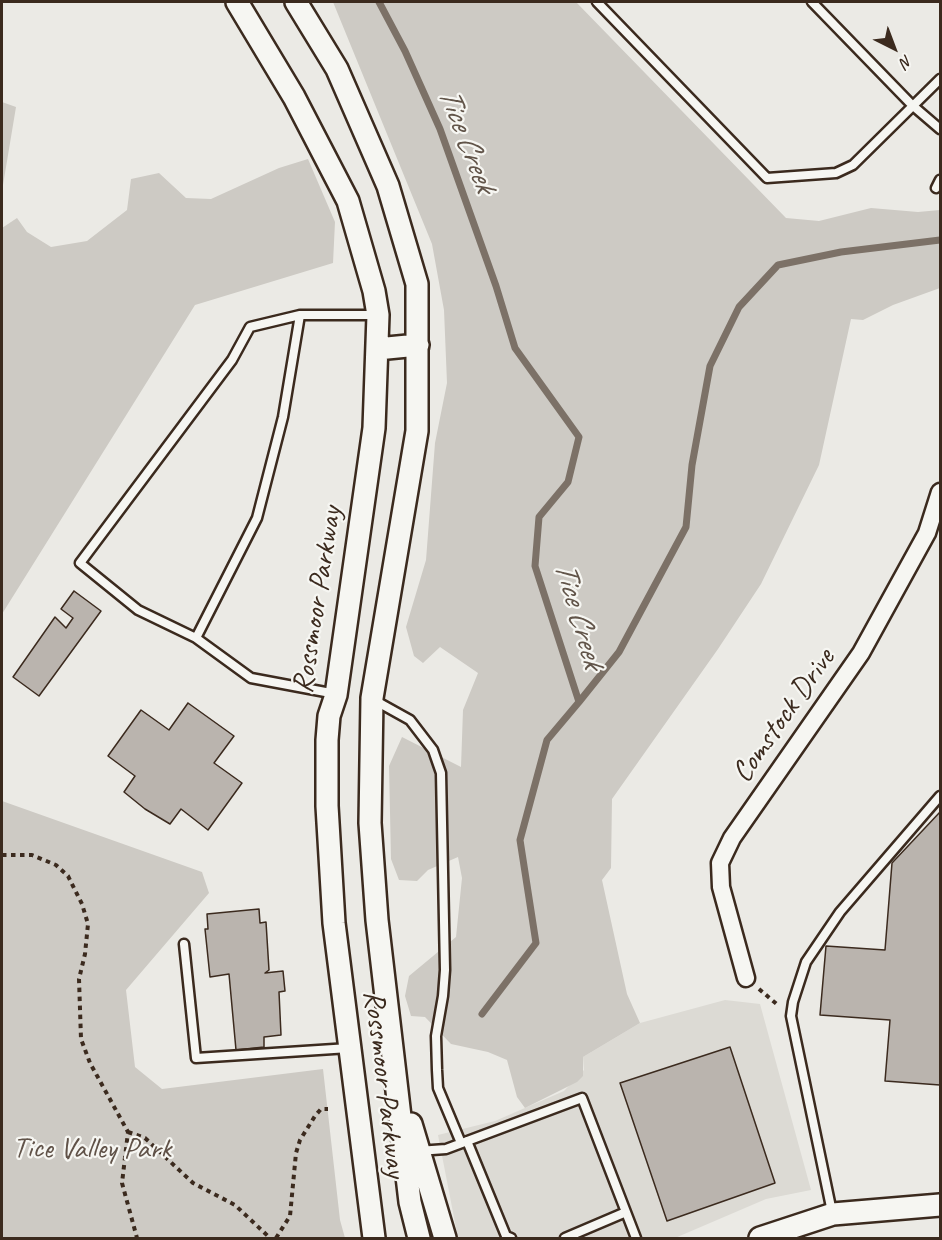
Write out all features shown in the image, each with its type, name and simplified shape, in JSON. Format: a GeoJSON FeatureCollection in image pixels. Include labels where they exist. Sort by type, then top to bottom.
{"type":"FeatureCollection","features":[{"type":"Feature","properties":{"kind":"street","name":"Rossmoor Parkway"},"geometry":{"type":"LineString","coordinates":[[237,2],[294,97],[348,201],[374,291],[378,315],[374,428],[336,695],[329,716],[327,740],[327,806],[334,923],[374,1239]]}},
{"type":"Feature","properties":{"kind":"street","name":"Rossmoor Parkway"},"geometry":{"type":"LineString","coordinates":[[296,2],[338,69],[388,186],[417,284],[417,430],[372,699],[370,824],[377,920],[393,1058],[411,1152],[410,1202],[419,1239]]}},
{"type":"Feature","properties":{"kind":"street"},"geometry":{"type":"LineString","coordinates":[[376,349],[418,345]]}},
{"type":"Feature","properties":{"kind":"street","name":"Comstock Drive"},"geometry":{"type":"LineString","coordinates":[[746,978],[721,887],[720,863],[732,838],[861,652],[927,532],[940,492]]}},
{"type":"Feature","properties":{"kind":"street"},"geometry":{"type":"LineString","coordinates":[[336,695],[372,699]]}},
{"type":"Feature","properties":{"kind":"street"},"geometry":{"type":"LineString","coordinates":[[411,1152],[446,1239]]}},
{"type":"Feature","properties":{"kind":"street"},"geometry":{"type":"LineString","coordinates":[[760,1239],[832,1214],[940,1206]]}},
{"type":"Feature","properties":{"kind":"lane"},"geometry":{"type":"LineString","coordinates":[[597,2],[767,178],[836,173],[844,170],[852,165],[940,79]]}},
{"type":"Feature","properties":{"kind":"lane"},"geometry":{"type":"LineString","coordinates":[[812,2],[912,105],[940,129]]}},
{"type":"Feature","properties":{"kind":"lane"},"geometry":{"type":"LineString","coordinates":[[336,695],[251,678],[196,638],[138,610],[80,563],[232,360],[250,327],[300,315],[378,315]]}},
{"type":"Feature","properties":{"kind":"lane"},"geometry":{"type":"LineString","coordinates":[[196,638],[257,518],[283,417],[300,315]]}},
{"type":"Feature","properties":{"kind":"lane"},"geometry":{"type":"LineString","coordinates":[[372,699],[393,708],[410,720],[433,750],[441,773],[445,856],[445,970],[436,1036],[438,1089],[506,1236],[511,1239]]}},
{"type":"Feature","properties":{"kind":"lane"},"geometry":{"type":"LineString","coordinates":[[832,1214],[791,1016],[793,1002],[807,962],[840,912],[940,796]]}},
{"type":"Feature","properties":{"kind":"lane"},"geometry":{"type":"LineString","coordinates":[[184,944],[196,1058],[349,1048]]}},
{"type":"Feature","properties":{"kind":"lane"},"geometry":{"type":"LineString","coordinates":[[411,1152],[446,1149],[582,1098],[636,1239]]}},
{"type":"Feature","properties":{"kind":"lane"},"geometry":{"type":"LineString","coordinates":[[565,1239],[626,1212]]}},
{"type":"Feature","properties":{"kind":"path"},"geometry":{"type":"LineString","coordinates":[[2,855],[40,857],[64,871],[75,887],[88,924],[79,980],[81,1039],[90,1063],[128,1132],[122,1183],[137,1239]]}},
{"type":"Feature","properties":{"kind":"path"},"geometry":{"type":"LineString","coordinates":[[276,1239],[290,1216],[296,1153],[300,1140],[321,1109],[328,1109]]}},
{"type":"Feature","properties":{"kind":"path"},"geometry":{"type":"LineString","coordinates":[[128,1132],[146,1138],[193,1183],[235,1205],[270,1239]]}},
{"type":"Feature","properties":{"kind":"shaded area"},"geometry":{"type":"Polygon","coordinates":[[[725,1000],[760,1004],[811,1190],[766,1199],[675,1238],[458,1238],[438,1135],[495,1121],[564,1091],[584,1070],[583,1057],[640,1023],[725,1000]]]}},
{"type":"Feature","properties":{"kind":"green space"},"geometry":{"type":"Polygon","coordinates":[[[333,2],[576,2],[786,218],[819,221],[871,208],[918,212],[940,210],[940,288],[893,305],[863,320],[851,319],[819,465],[761,584],[612,799],[611,868],[602,880],[627,994],[640,1023],[583,1057],[583,1076],[577,1082],[525,1108],[517,1097],[507,1060],[488,1052],[451,1044],[425,1017],[411,1016],[405,996],[409,976],[456,937],[462,878],[458,857],[428,870],[417,881],[399,880],[391,859],[389,766],[402,737],[461,767],[463,710],[478,673],[440,647],[423,663],[414,656],[406,627],[426,560],[435,443],[447,383],[444,310],[432,244],[333,2]]]}},
{"type":"Feature","properties":{"kind":"green space"},"geometry":{"type":"Polygon","coordinates":[[[2,102],[16,107],[3,185],[2,212],[2,102]]]}},
{"type":"Feature","properties":{"kind":"green space"},"geometry":{"type":"Polygon","coordinates":[[[308,159],[335,222],[333,263],[195,305],[2,614],[2,228],[17,218],[27,232],[51,247],[87,241],[127,210],[131,179],[159,173],[186,198],[211,199],[279,168],[308,159]]]}},
{"type":"Feature","properties":{"kind":"green space","name":"Tice Valley Park"},"geometry":{"type":"Polygon","coordinates":[[[2,801],[202,872],[209,893],[126,990],[135,1067],[162,1089],[323,1069],[340,1220],[345,1238],[2,1238],[2,801]]]}},
{"type":"Feature","properties":{"kind":"building"},"geometry":{"type":"Polygon","coordinates":[[[74,591],[101,611],[39,696],[13,677],[55,617],[66,628],[73,618],[61,609],[74,591]]]}},
{"type":"Feature","properties":{"kind":"building"},"geometry":{"type":"Polygon","coordinates":[[[188,703],[234,736],[214,763],[242,783],[208,830],[181,809],[170,824],[145,809],[124,792],[135,776],[108,756],[141,710],[169,730],[188,703]]]}},
{"type":"Feature","properties":{"kind":"building"},"geometry":{"type":"Polygon","coordinates":[[[940,812],[940,1085],[885,1081],[890,1020],[820,1015],[826,946],[885,950],[892,863],[940,812]]]}},
{"type":"Feature","properties":{"kind":"building"},"geometry":{"type":"Polygon","coordinates":[[[259,909],[260,923],[266,922],[269,970],[265,973],[283,971],[285,991],[279,992],[281,1035],[264,1037],[264,1047],[236,1050],[229,974],[210,977],[205,929],[208,929],[207,914],[259,909]]]}},
{"type":"Feature","properties":{"kind":"building"},"geometry":{"type":"Polygon","coordinates":[[[730,1047],[775,1183],[667,1221],[620,1083],[730,1047]]]}},
{"type":"Feature","properties":{"kind":"waterway","name":"Tice Creek"},"geometry":{"type":"LineString","coordinates":[[379,2],[405,51],[440,129],[496,286],[515,348],[579,437],[568,482],[539,517],[535,566],[579,702],[547,740],[520,840],[536,943],[482,1014]]}},
{"type":"Feature","properties":{"kind":"waterway"},"geometry":{"type":"LineString","coordinates":[[579,702],[619,652],[686,527],[692,465],[710,366],[739,307],[778,265],[841,252],[940,240]]}}]}
